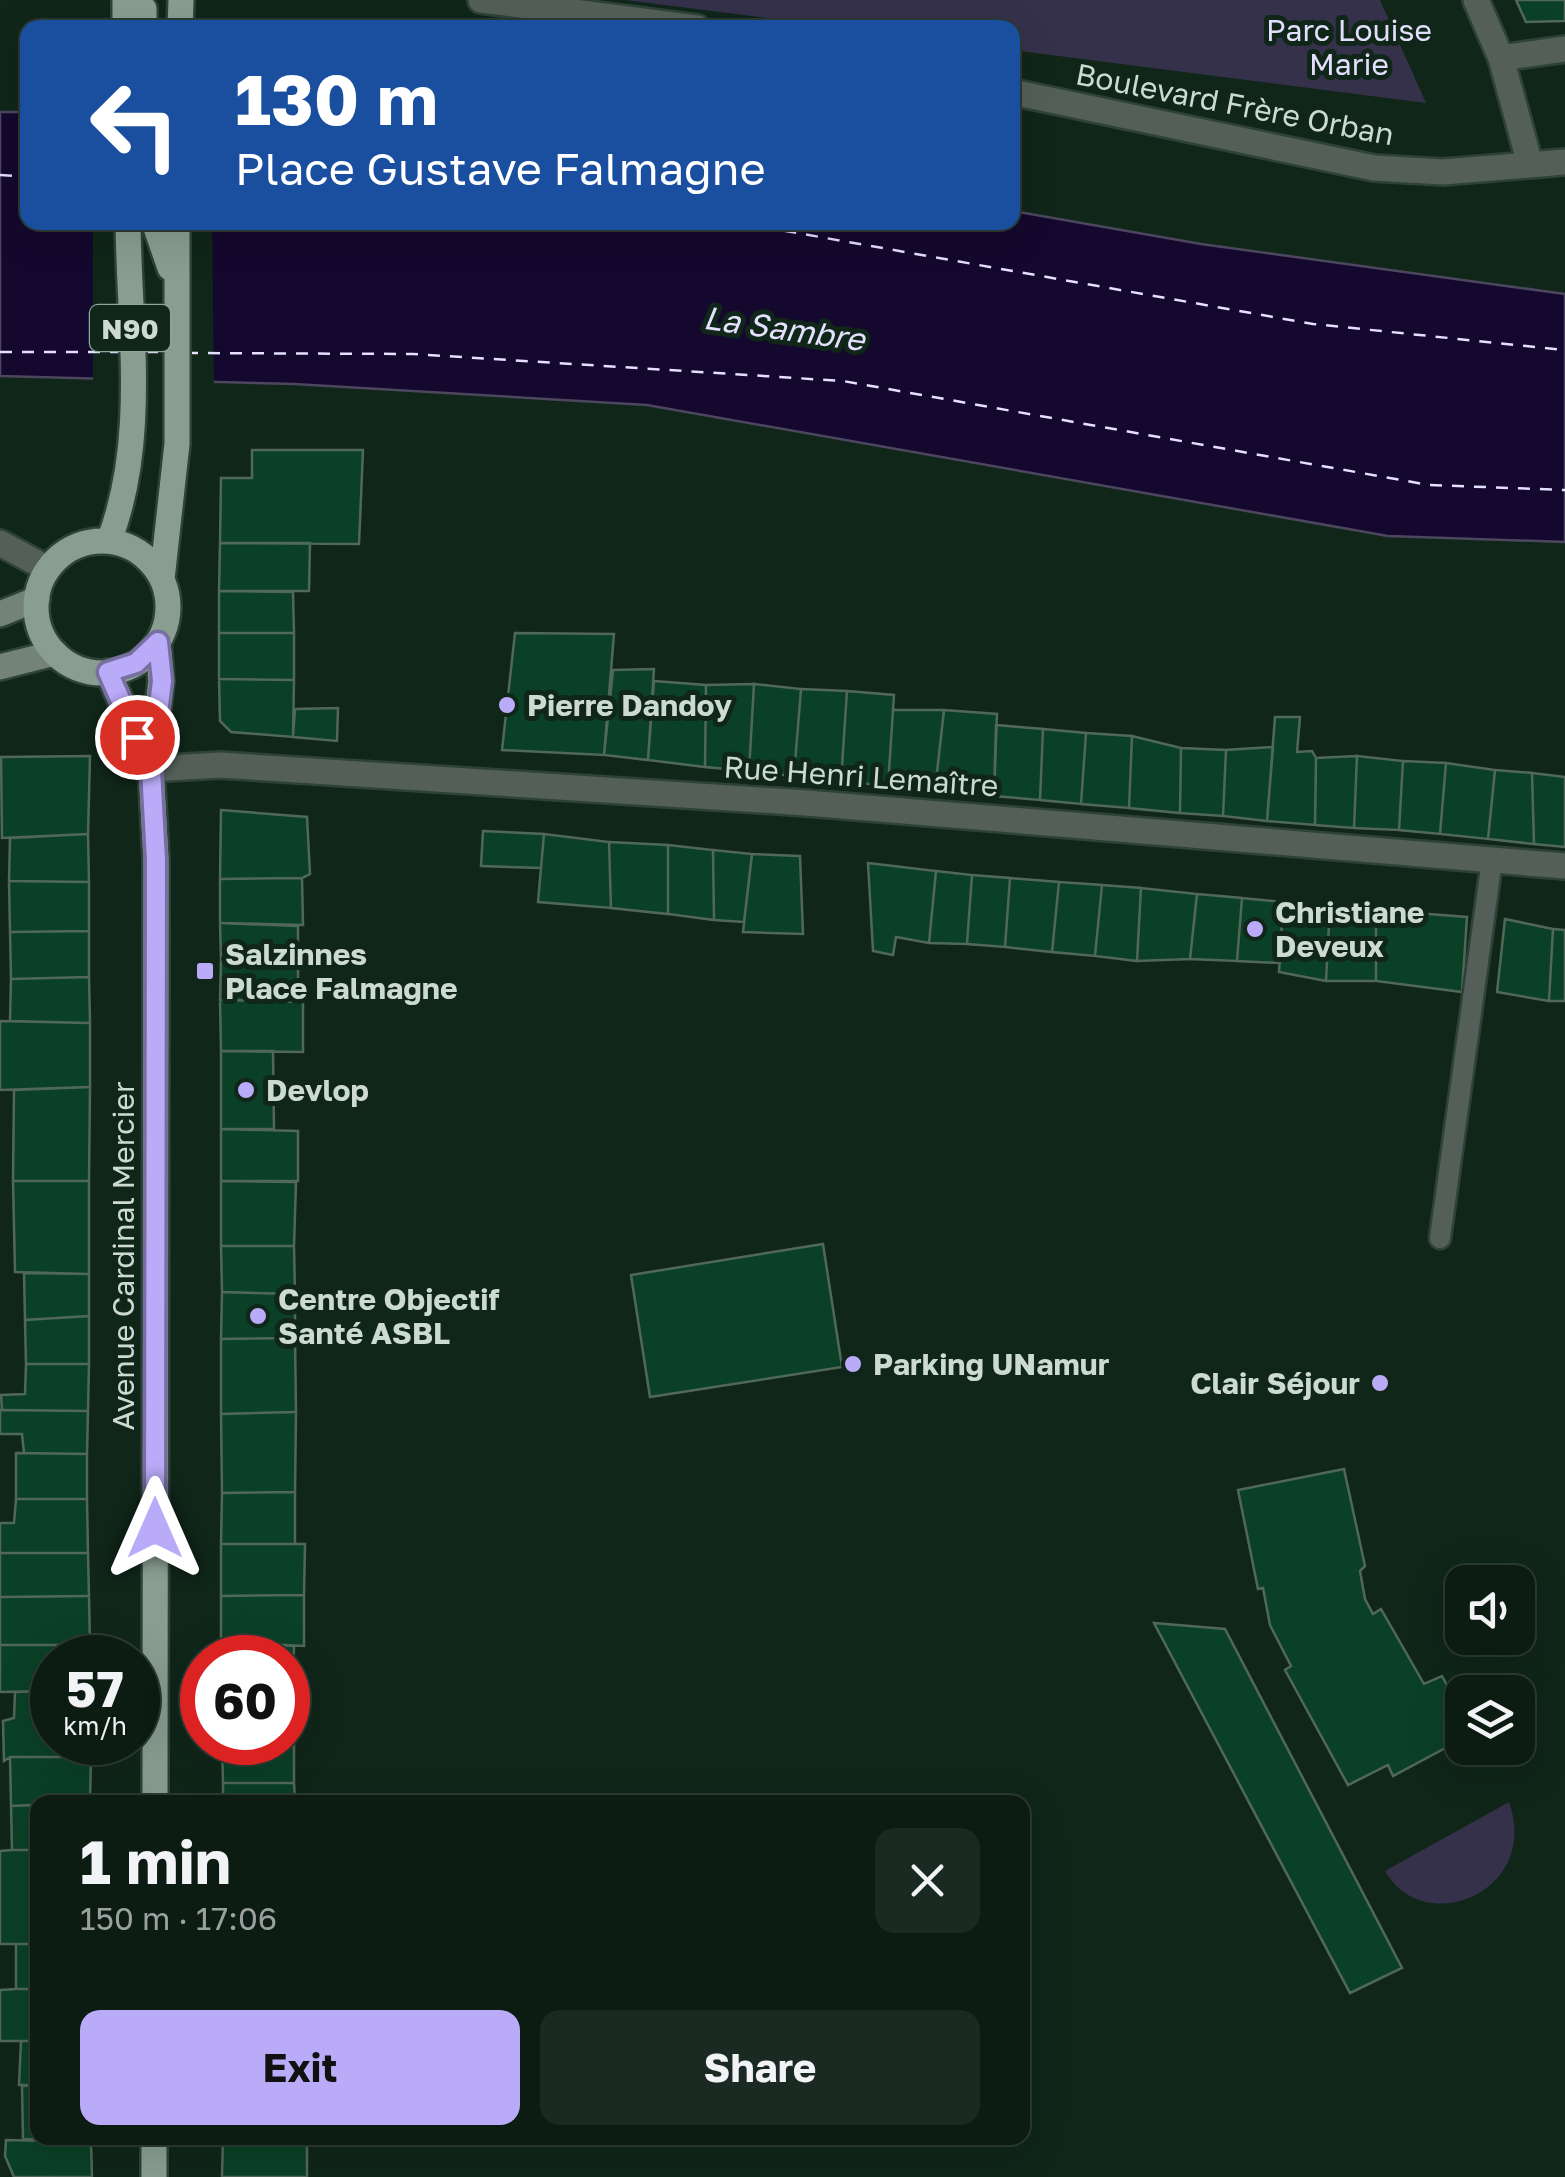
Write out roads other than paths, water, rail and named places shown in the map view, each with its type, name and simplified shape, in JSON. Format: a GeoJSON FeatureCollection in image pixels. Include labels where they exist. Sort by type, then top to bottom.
{"type":"FeatureCollection","features":[{"type":"Feature","properties":{"kind":"main road","name":"N90"},"geometry":{"type":"LineString","coordinates":[[109,541],[126,490],[134,434],[128,230]]}},
{"type":"Feature","properties":{"kind":"main road","name":"N90"},"geometry":{"type":"LineString","coordinates":[[157,230],[176,286]]}},
{"type":"Feature","properties":{"kind":"main road","name":"N90"},"geometry":{"type":"LineString","coordinates":[[158,642],[168,611],[162,579],[176,435],[178,230]]}},
{"type":"Feature","properties":{"kind":"main road"},"geometry":{"type":"LineString","coordinates":[[158,642],[136,663],[108,672],[79,668],[55,652],[40,628],[37,599],[48,570],[57,559],[81,544],[109,541],[141,553],[162,579]]}},
{"type":"Feature","properties":{"kind":"main road"},"geometry":{"type":"LineString","coordinates":[[0,614],[37,599]]}},
{"type":"Feature","properties":{"kind":"main road","name":"Avenue Cardinal Mercier"},"geometry":{"type":"LineString","coordinates":[[155,1795],[156,860],[151,769],[162,681],[158,642]]}},
{"type":"Feature","properties":{"kind":"main road"},"geometry":{"type":"LineString","coordinates":[[0,667],[55,652]]}},
{"type":"Feature","properties":{"kind":"main road","name":"Avenue Cardinal Mercier"},"geometry":{"type":"LineString","coordinates":[[108,672],[151,769]]}},
{"type":"Feature","properties":{"kind":"main road"},"geometry":{"type":"LineString","coordinates":[[154,2145],[154,2177]]}},
{"type":"Feature","properties":{"kind":"street"},"geometry":{"type":"LineString","coordinates":[[480,0],[635,20]]}},
{"type":"Feature","properties":{"kind":"street"},"geometry":{"type":"LineString","coordinates":[[1476,0],[1501,58],[1530,164]]}},
{"type":"Feature","properties":{"kind":"street"},"geometry":{"type":"LineString","coordinates":[[1501,58],[1565,50]]}},
{"type":"Feature","properties":{"kind":"street","name":"Boulevard Frère Orban"},"geometry":{"type":"LineString","coordinates":[[1020,94],[1374,168],[1443,172],[1565,162]]}},
{"type":"Feature","properties":{"kind":"street"},"geometry":{"type":"LineString","coordinates":[[0,543],[48,570]]}},
{"type":"Feature","properties":{"kind":"street","name":"Rue Henri Lemaître"},"geometry":{"type":"LineString","coordinates":[[151,769],[220,766],[808,804],[1565,866]]}},
{"type":"Feature","properties":{"kind":"lane"},"geometry":{"type":"LineString","coordinates":[[1440,1238],[1492,860]]}},
{"type":"Feature","properties":{"kind":"water","name":"La Sambre"},"geometry":{"type":"Polygon","coordinates":[[[0,112],[20,112],[20,230],[1020,230],[1020,212],[1201,244],[1565,294],[1565,542],[1388,536],[647,405],[294,384],[0,376],[0,112]]]}},
{"type":"Feature","properties":{"kind":"place","name":"Pierre Dandoy"},"geometry":{"type":"Point","coordinates":[507,705]}},
{"type":"Feature","properties":{"kind":"place","name":"Christiane Deveux"},"geometry":{"type":"Point","coordinates":[1255,929]}},
{"type":"Feature","properties":{"kind":"place","name":"Salzinnes Place Falmagne"},"geometry":{"type":"Point","coordinates":[205,971]}},
{"type":"Feature","properties":{"kind":"place","name":"Devlop"},"geometry":{"type":"Point","coordinates":[246,1090]}},
{"type":"Feature","properties":{"kind":"place","name":"Centre Objectif Santé ASBL"},"geometry":{"type":"Point","coordinates":[258,1316]}},
{"type":"Feature","properties":{"kind":"place","name":"Parking UNamur"},"geometry":{"type":"Point","coordinates":[853,1364]}},
{"type":"Feature","properties":{"kind":"place","name":"Clair Séjour"},"geometry":{"type":"Point","coordinates":[1380,1383]}},
{"type":"Feature","properties":{"kind":"park label","name":"Parc Louise Marie"},"geometry":{"type":"Point","coordinates":[1349,47]}}]}
